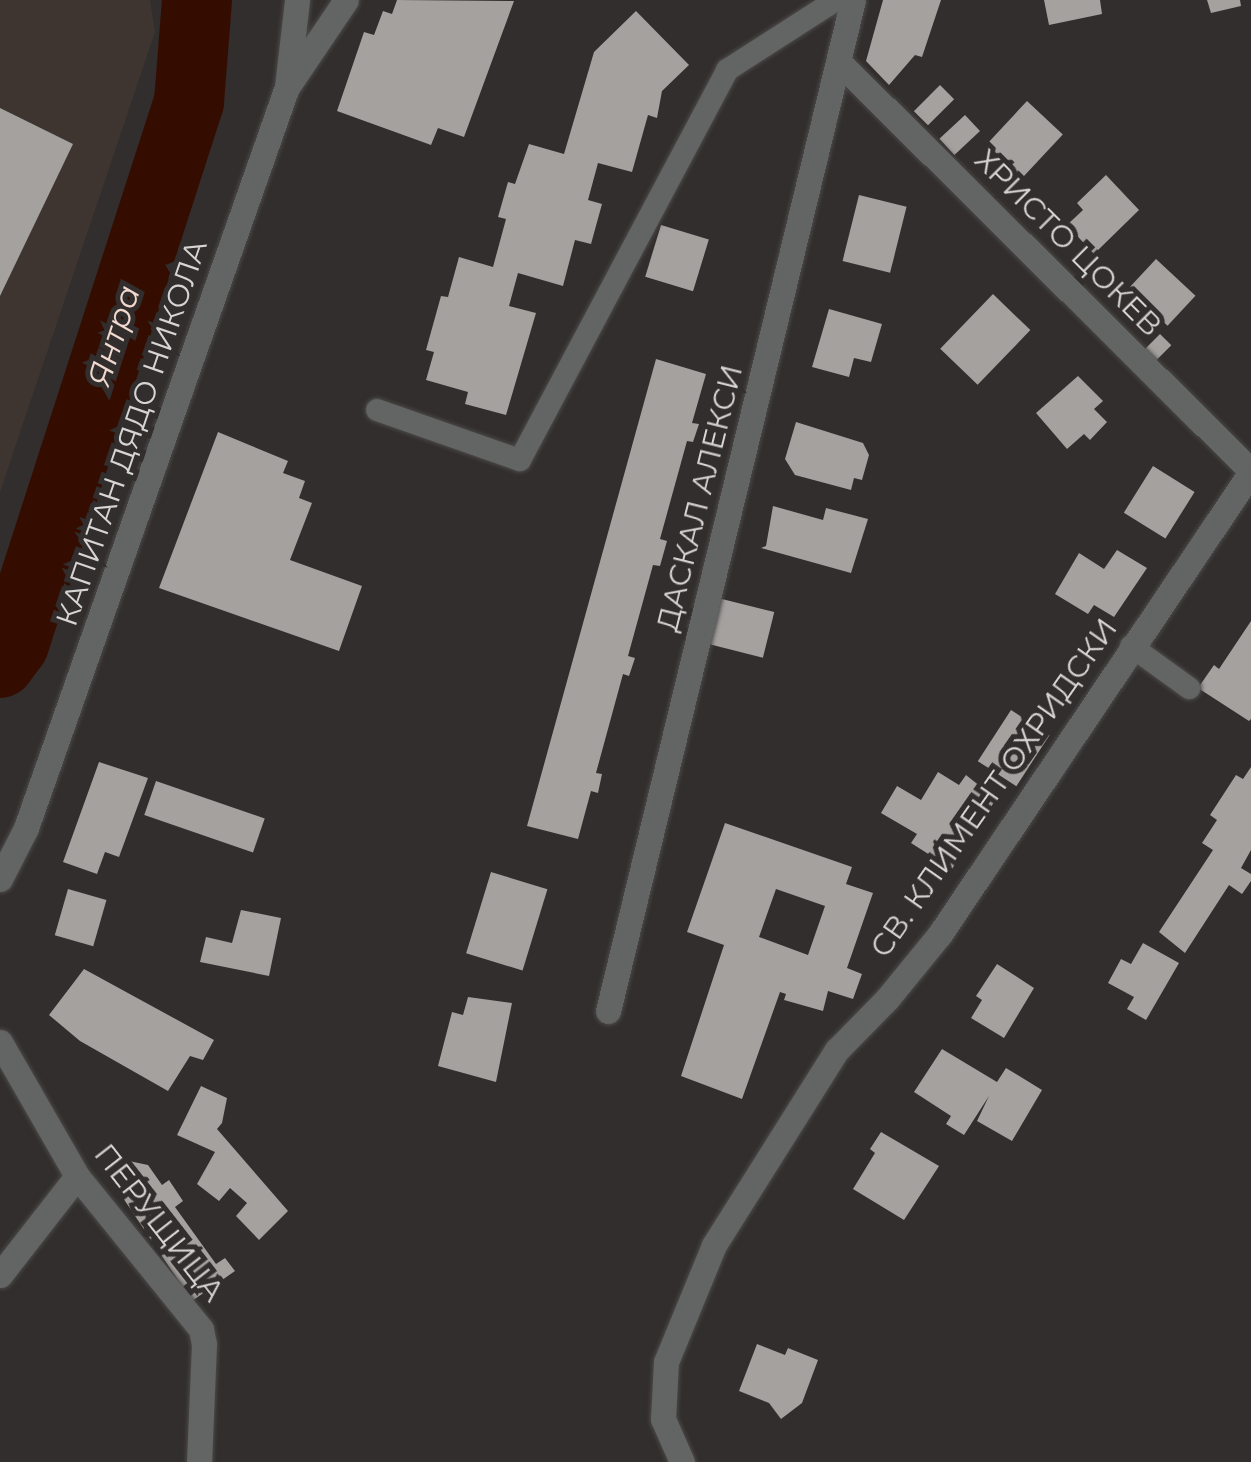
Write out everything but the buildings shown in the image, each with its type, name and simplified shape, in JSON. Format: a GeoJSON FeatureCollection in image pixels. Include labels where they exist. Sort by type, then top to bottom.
{"type":"FeatureCollection","features":[{"type":"Feature","properties":{"kind":"street","name":"КАПИТАН ДЯДО НИКОЛА"},"geometry":{"type":"LineString","coordinates":[[0,879],[39,791],[287,88],[297,0]]}},
{"type":"Feature","properties":{"kind":"street"},"geometry":{"type":"LineString","coordinates":[[287,88],[346,0]]}},
{"type":"Feature","properties":{"kind":"street","name":"ДАСКАЛ АЛЕКСИ"},"geometry":{"type":"LineString","coordinates":[[608,1011],[852,0]]}},
{"type":"Feature","properties":{"kind":"street","name":"ХРИСТО ЦОКЕВ"},"geometry":{"type":"LineString","coordinates":[[840,62],[1251,471]]}},
{"type":"Feature","properties":{"kind":"street","name":"СВ. КЛИМЕНТ ОХРИДСКИ"},"geometry":{"type":"LineString","coordinates":[[682,1462],[663,1419],[666,1362],[714,1245],[837,1050],[887,999],[940,934],[1251,471]]}},
{"type":"Feature","properties":{"kind":"street","name":"ПЕРУЩИЦА"},"geometry":{"type":"LineString","coordinates":[[0,1042],[77,1176],[201,1329],[204,1344],[200,1462]]}},
{"type":"Feature","properties":{"kind":"street"},"geometry":{"type":"LineString","coordinates":[[0,1275],[77,1176]]}},
{"type":"Feature","properties":{"kind":"lane"},"geometry":{"type":"LineString","coordinates":[[377,410],[520,460],[727,70],[836,0]]}},
{"type":"Feature","properties":{"kind":"lane"},"geometry":{"type":"LineString","coordinates":[[1131,646],[1189,688]]}},
{"type":"Feature","properties":{"kind":"shaded area"},"geometry":{"type":"Polygon","coordinates":[[[0,0],[150,0],[155,32],[0,492],[0,0]]]}},
{"type":"Feature","properties":{"kind":"waterway","name":"Янтра"},"geometry":{"type":"LineString","coordinates":[[0,663],[14,644],[189,102],[197,0]]}}]}
